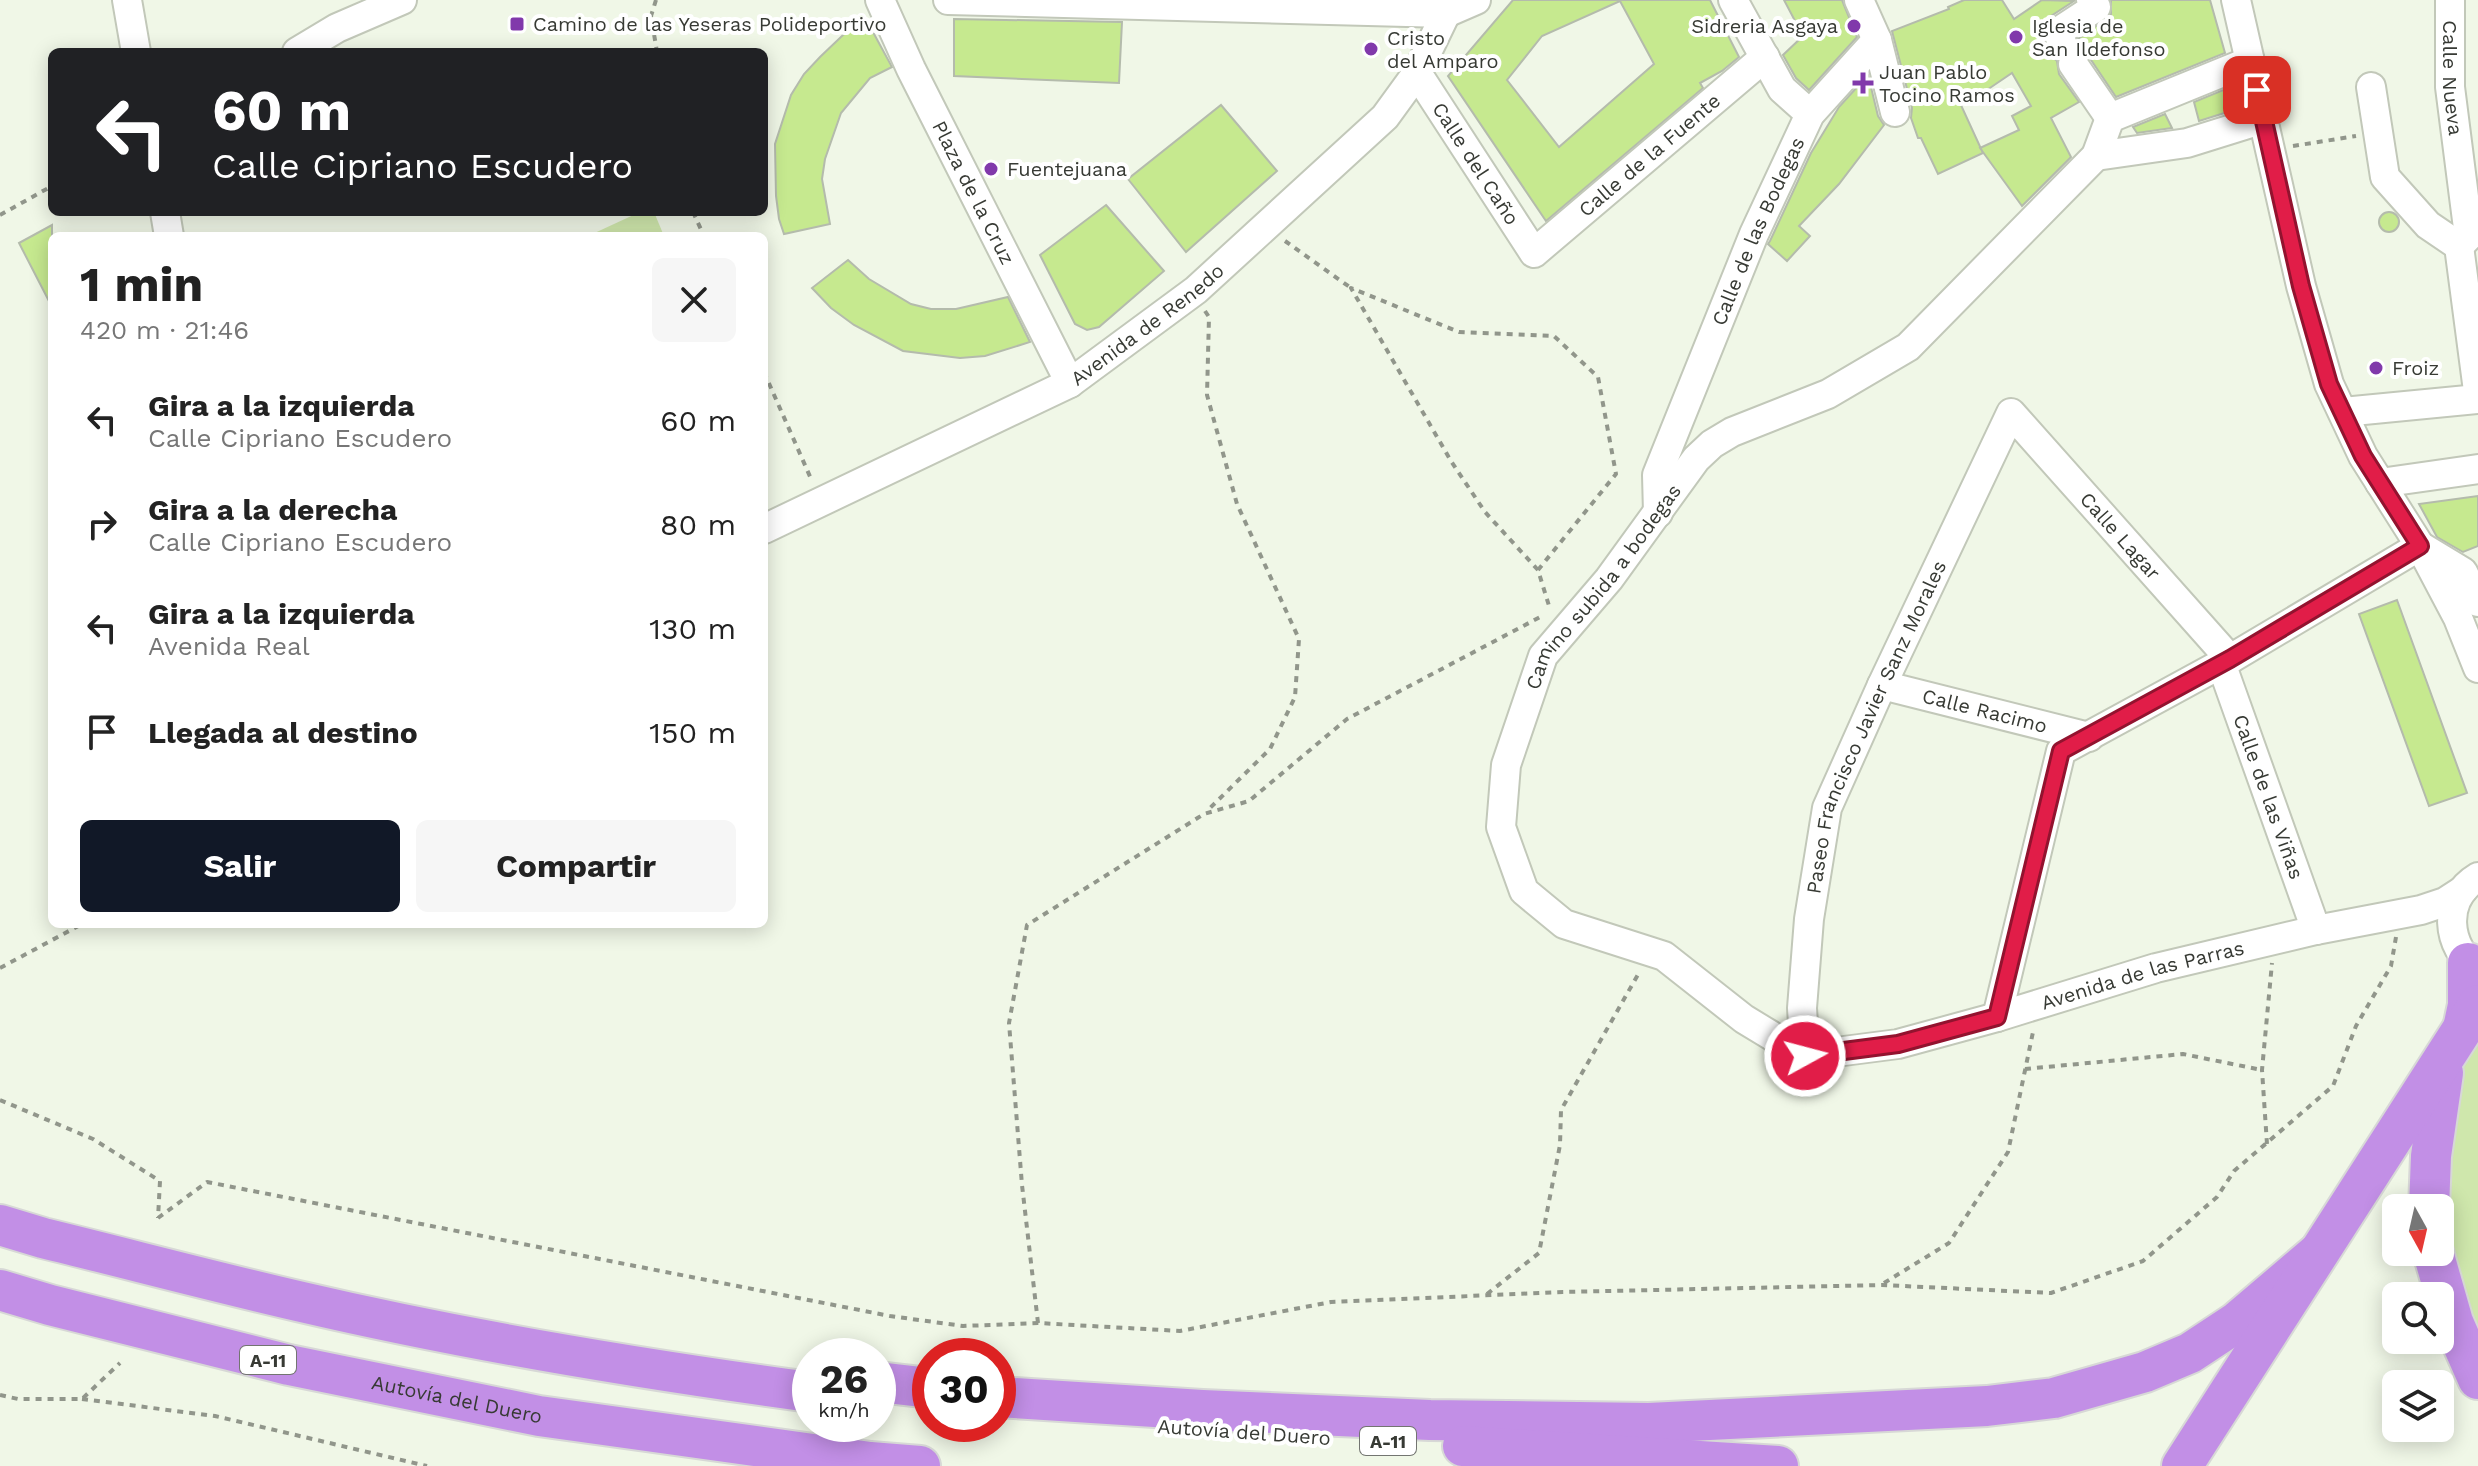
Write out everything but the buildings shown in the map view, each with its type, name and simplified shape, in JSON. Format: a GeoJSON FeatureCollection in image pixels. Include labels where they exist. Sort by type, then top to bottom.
{"type":"FeatureCollection","features":[{"type":"Feature","properties":{"kind":"highway"},"geometry":{"type":"LineString","coordinates":[[2430,1194],[2431,1156],[2468,1005],[2467,958]]}},
{"type":"Feature","properties":{"kind":"highway"},"geometry":{"type":"LineString","coordinates":[[2182,1466],[2462,1028]]}},
{"type":"Feature","properties":{"kind":"highway"},"geometry":{"type":"LineString","coordinates":[[0,1225],[305,1303],[508,1344],[792,1389]]}},
{"type":"Feature","properties":{"kind":"highway"},"geometry":{"type":"LineString","coordinates":[[1016,1398],[1400,1419],[1649,1423],[1987,1406],[2066,1395],[2145,1372],[2190,1353],[2237,1322],[2318,1253]]}},
{"type":"Feature","properties":{"kind":"highway"},"geometry":{"type":"LineString","coordinates":[[2437,1266],[2453,1322],[2478,1379]]}},
{"type":"Feature","properties":{"kind":"highway","name":"Autovía del Duero"},"geometry":{"type":"LineString","coordinates":[[0,1290],[289,1365],[539,1416],[870,1462],[920,1466]]}},
{"type":"Feature","properties":{"kind":"highway"},"geometry":{"type":"LineString","coordinates":[[508,1344],[792,1372]]}},
{"type":"Feature","properties":{"kind":"highway"},"geometry":{"type":"LineString","coordinates":[[539,1416],[686,1458],[756,1466]]}},
{"type":"Feature","properties":{"kind":"highway","name":"Autovía del Duero"},"geometry":{"type":"LineString","coordinates":[[1016,1417],[1778,1466]]}},
{"type":"Feature","properties":{"kind":"street"},"geometry":{"type":"LineString","coordinates":[[127,0],[135,48]]}},
{"type":"Feature","properties":{"kind":"street"},"geometry":{"type":"LineString","coordinates":[[304,48],[337,28],[402,0]]}},
{"type":"Feature","properties":{"kind":"street","name":"Plaza de la Cruz"},"geometry":{"type":"LineString","coordinates":[[880,0],[911,69],[1070,383]]}},
{"type":"Feature","properties":{"kind":"street"},"geometry":{"type":"LineString","coordinates":[[948,0],[1446,13],[1476,0]]}},
{"type":"Feature","properties":{"kind":"street"},"geometry":{"type":"LineString","coordinates":[[1733,0],[1782,89],[1810,114]]}},
{"type":"Feature","properties":{"kind":"street"},"geometry":{"type":"LineString","coordinates":[[1859,0],[1877,40],[1895,112]]}},
{"type":"Feature","properties":{"kind":"street"},"geometry":{"type":"LineString","coordinates":[[2091,0],[2096,7],[2058,32],[2068,55],[2110,118]]}},
{"type":"Feature","properties":{"kind":"street"},"geometry":{"type":"LineString","coordinates":[[2236,0],[2301,286],[2329,384],[2363,456],[2420,546],[2458,618],[2478,668]]}},
{"type":"Feature","properties":{"kind":"street","name":"Calle Nueva"},"geometry":{"type":"LineString","coordinates":[[2450,0],[2450,87],[2469,236],[2459,246]]}},
{"type":"Feature","properties":{"kind":"street","name":"Avenida de Renedo"},"geometry":{"type":"LineString","coordinates":[[768,527],[1070,383],[1196,290],[1385,117],[1417,73],[1446,13]]}},
{"type":"Feature","properties":{"kind":"street","name":"Calle de las Bodegas"},"geometry":{"type":"LineString","coordinates":[[1658,513],[1657,475],[1754,234],[1810,114],[1877,40]]}},
{"type":"Feature","properties":{"kind":"street","name":"Calle de la Fuente"},"geometry":{"type":"LineString","coordinates":[[1534,253],[1765,57]]}},
{"type":"Feature","properties":{"kind":"street"},"geometry":{"type":"LineString","coordinates":[[2250,61],[2110,118],[2096,156],[2187,143],[2264,119]]}},
{"type":"Feature","properties":{"kind":"street","name":"Calle del Caño"},"geometry":{"type":"LineString","coordinates":[[1417,73],[1534,253]]}},
{"type":"Feature","properties":{"kind":"street"},"geometry":{"type":"LineString","coordinates":[[2371,87],[2385,177],[2428,225],[2459,246],[2478,391]]}},
{"type":"Feature","properties":{"kind":"street","name":"Camino subida a bodegas"},"geometry":{"type":"LineString","coordinates":[[1805,1056],[1744,1019],[1664,956],[1564,924],[1524,891],[1501,827],[1506,765],[1543,656],[1609,579],[1696,459],[1712,444],[1732,432],[1828,394],[1908,347],[2096,156]]}},
{"type":"Feature","properties":{"kind":"street"},"geometry":{"type":"LineString","coordinates":[[2343,412],[2478,399]]}},
{"type":"Feature","properties":{"kind":"street","name":"Calle Lagar"},"geometry":{"type":"LineString","coordinates":[[2011,413],[2226,661]]}},
{"type":"Feature","properties":{"kind":"street","name":"Paseo Francisco Javier Sanz Morales"},"geometry":{"type":"LineString","coordinates":[[1805,1056],[1802,1008],[1809,919],[1827,808],[2011,413]]}},
{"type":"Feature","properties":{"kind":"street"},"geometry":{"type":"LineString","coordinates":[[2380,483],[2478,469]]}},
{"type":"Feature","properties":{"kind":"street"},"geometry":{"type":"LineString","coordinates":[[1997,1017],[2061,751],[2226,661],[2420,546]]}},
{"type":"Feature","properties":{"kind":"street"},"geometry":{"type":"LineString","coordinates":[[2420,546],[2470,567],[2478,602]]}},
{"type":"Feature","properties":{"kind":"street","name":"Calle de las Viñas"},"geometry":{"type":"LineString","coordinates":[[2226,661],[2316,930]]}},
{"type":"Feature","properties":{"kind":"street","name":"Calle Racimo"},"geometry":{"type":"LineString","coordinates":[[1882,685],[2089,737]]}},
{"type":"Feature","properties":{"kind":"street"},"geometry":{"type":"LineString","coordinates":[[2467,958],[2451,924],[2454,907],[2470,884]]}},
{"type":"Feature","properties":{"kind":"street","name":"Avenida de las Parras"},"geometry":{"type":"LineString","coordinates":[[1805,1056],[1898,1044],[2156,968],[2316,930],[2393,920],[2433,906],[2470,884]]}},
{"type":"Feature","properties":{"kind":"street","name":"Avenida de las Parras"},"geometry":{"type":"LineString","coordinates":[[2393,920],[2445,935],[2467,958]]}},
{"type":"Feature","properties":{"kind":"path"},"geometry":{"type":"LineString","coordinates":[[656,0],[651,16],[656,48]]}},
{"type":"Feature","properties":{"kind":"path"},"geometry":{"type":"LineString","coordinates":[[2270,150],[2378,132]]}},
{"type":"Feature","properties":{"kind":"path"},"geometry":{"type":"LineString","coordinates":[[0,215],[48,188]]}},
{"type":"Feature","properties":{"kind":"path"},"geometry":{"type":"LineString","coordinates":[[1265,227],[1351,288],[1459,332],[1554,336],[1598,377],[1616,474],[1538,570]]}},
{"type":"Feature","properties":{"kind":"path"},"geometry":{"type":"LineString","coordinates":[[1204,814],[1249,801],[1347,719],[1551,611],[1538,570],[1485,512],[1451,461],[1351,288]]}},
{"type":"Feature","properties":{"kind":"path"},"geometry":{"type":"LineString","coordinates":[[1038,1323],[1022,1185],[1009,1023],[1027,925],[1204,814],[1270,749],[1295,697],[1299,639],[1237,504],[1207,395],[1209,317],[1196,290]]}},
{"type":"Feature","properties":{"kind":"path"},"geometry":{"type":"LineString","coordinates":[[768,381],[821,501]]}},
{"type":"Feature","properties":{"kind":"path"},"geometry":{"type":"LineString","coordinates":[[0,1100],[93,1139],[160,1181],[158,1218],[207,1182],[890,1316],[963,1326],[1038,1323],[1180,1331],[1331,1302],[1485,1295],[1882,1285],[2051,1293],[2143,1261],[2217,1197],[2234,1171],[2333,1086],[2356,1026],[2391,966],[2393,920]]}},
{"type":"Feature","properties":{"kind":"path"},"geometry":{"type":"LineString","coordinates":[[0,968],[75,928]]}},
{"type":"Feature","properties":{"kind":"path"},"geometry":{"type":"LineString","coordinates":[[2267,1144],[2262,1070],[2274,939]]}},
{"type":"Feature","properties":{"kind":"path"},"geometry":{"type":"LineString","coordinates":[[1485,1295],[1539,1253],[1560,1145],[1561,1110],[1651,952]]}},
{"type":"Feature","properties":{"kind":"path"},"geometry":{"type":"LineString","coordinates":[[1882,1285],[1949,1243],[2008,1152],[2038,1004]]}},
{"type":"Feature","properties":{"kind":"path"},"geometry":{"type":"LineString","coordinates":[[2025,1069],[2183,1054],[2262,1070]]}},
{"type":"Feature","properties":{"kind":"path"},"geometry":{"type":"LineString","coordinates":[[82,1399],[120,1363]]}},
{"type":"Feature","properties":{"kind":"path"},"geometry":{"type":"LineString","coordinates":[[0,1395],[18,1399],[82,1399],[215,1416],[427,1466]]}},
{"type":"Feature","properties":{"kind":"green space"},"geometry":{"type":"Polygon","coordinates":[[[631,216],[656,216],[662,232],[597,232],[631,216]]]}},
{"type":"Feature","properties":{"kind":"green space"},"geometry":{"type":"Polygon","coordinates":[[[2478,1029],[2478,1341],[2451,1266],[2454,1266],[2454,1194],[2442,1194],[2440,1179],[2459,1070],[2478,1029]]]}},
{"type":"Feature","properties":{"kind":"place","name":"Camino de las Yeseras Polideportivo"},"geometry":{"type":"Point","coordinates":[517,24]}},
{"type":"Feature","properties":{"kind":"place","name":"Sidreria Asgaya"},"geometry":{"type":"Point","coordinates":[1854,26]}},
{"type":"Feature","properties":{"kind":"place","name":"Iglesia de San Ildefonso"},"geometry":{"type":"Point","coordinates":[2016,37]}},
{"type":"Feature","properties":{"kind":"place","name":"Cristo del Amparo"},"geometry":{"type":"Point","coordinates":[1371,49]}},
{"type":"Feature","properties":{"kind":"place","name":"Juan Pablo Tocino Ramos"},"geometry":{"type":"Point","coordinates":[1863,83]}},
{"type":"Feature","properties":{"kind":"place","name":"Fuentejuana"},"geometry":{"type":"Point","coordinates":[991,169]}},
{"type":"Feature","properties":{"kind":"place","name":"Froiz"},"geometry":{"type":"Point","coordinates":[2376,368]}},
{"type":"Feature","properties":{"kind":"route"},"geometry":{"type":"LineString","coordinates":[[1805,1056],[1898,1044],[1997,1017],[2061,751],[2230,659],[2420,546],[2363,456],[2329,384],[2301,286],[2257,90]]}}]}
